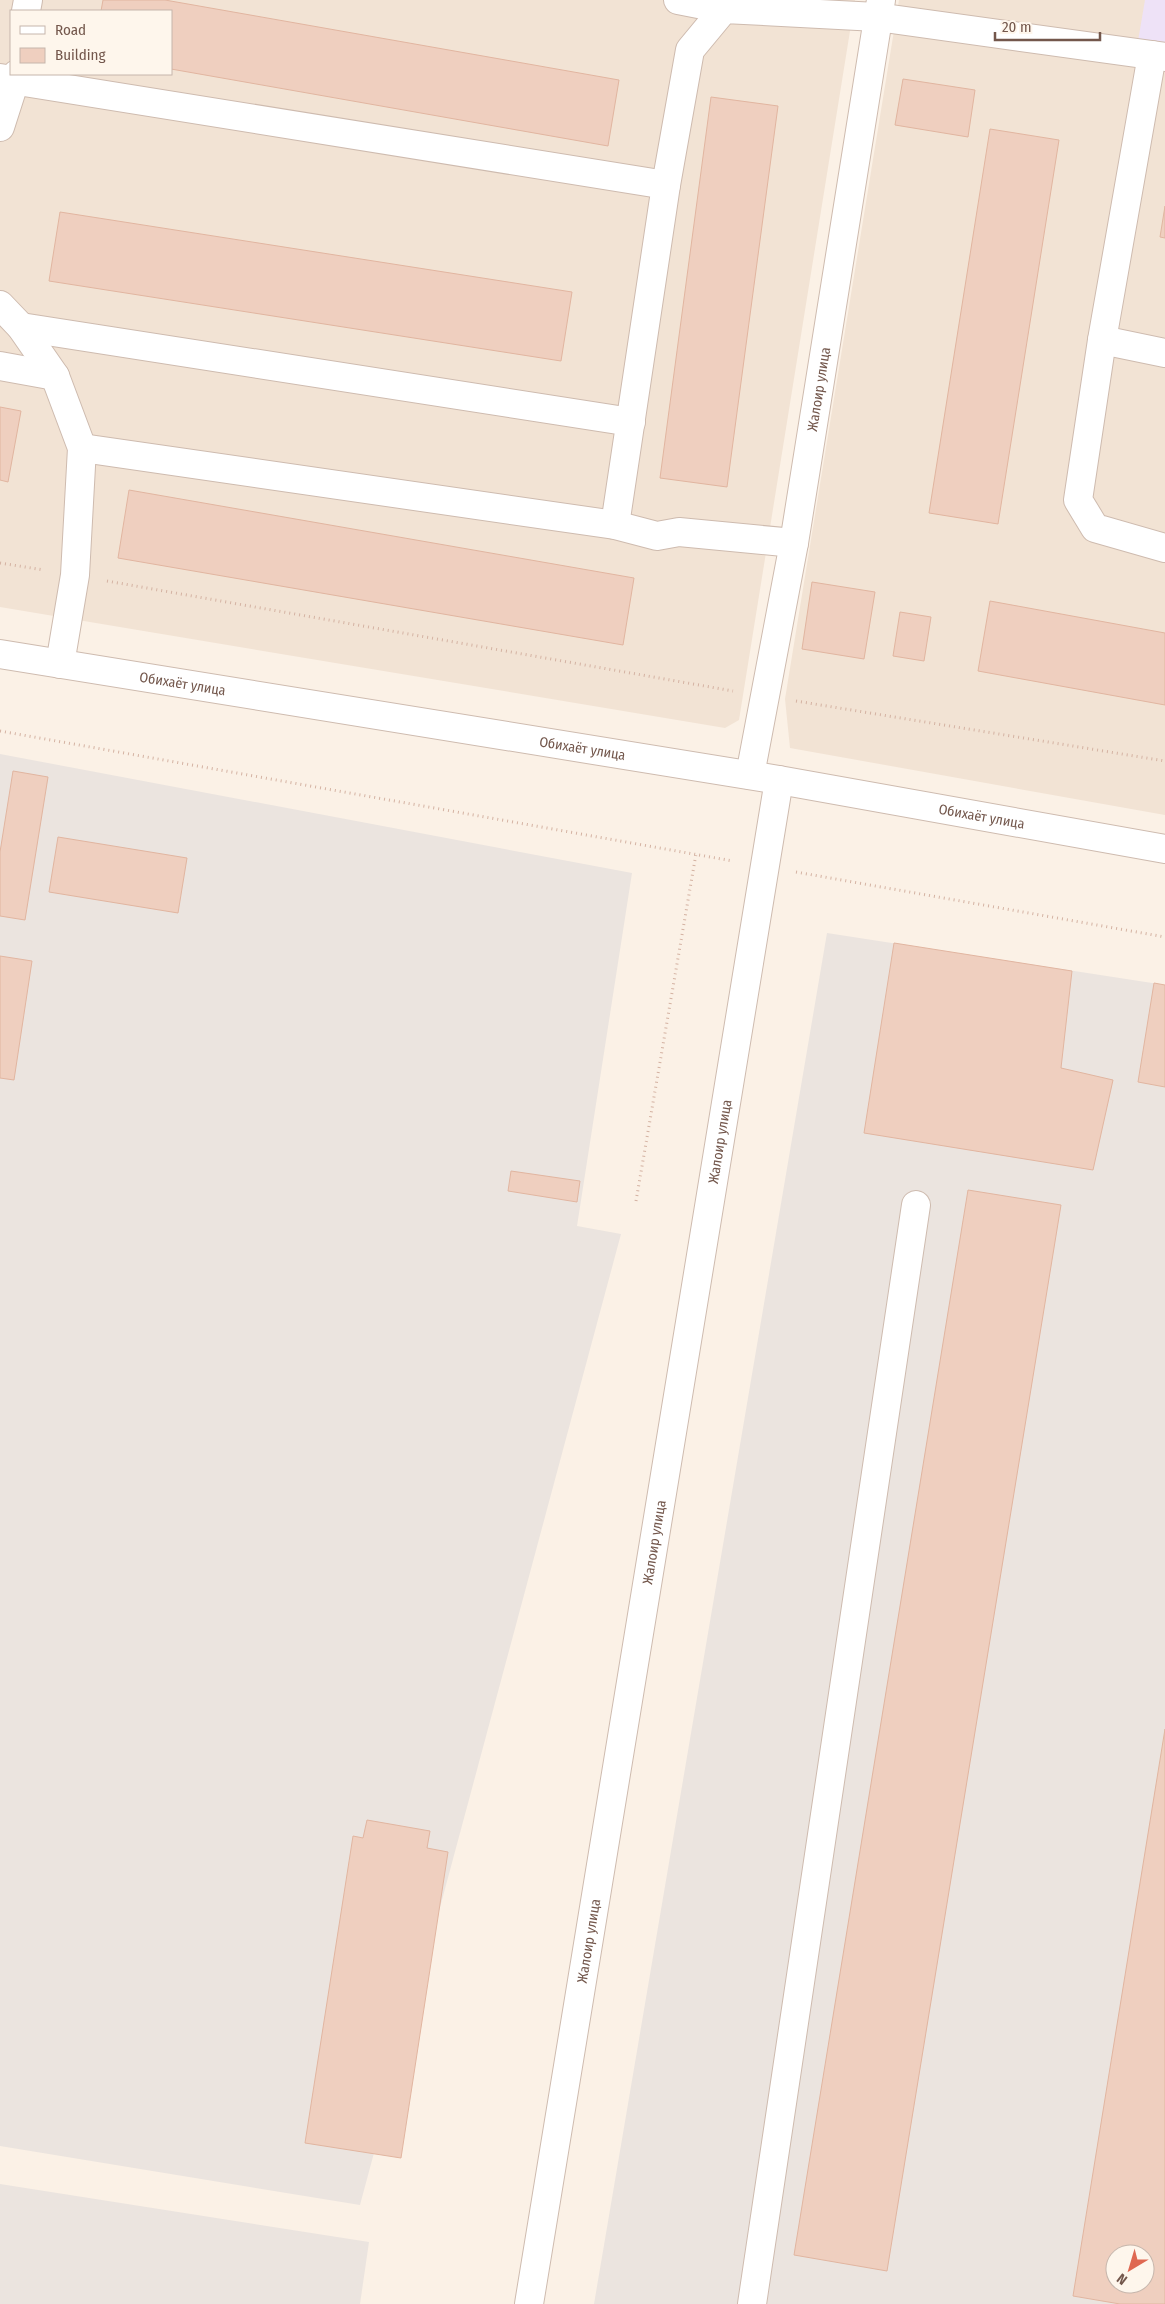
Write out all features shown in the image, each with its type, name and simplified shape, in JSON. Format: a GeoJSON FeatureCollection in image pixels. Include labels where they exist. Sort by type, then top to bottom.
{"type":"FeatureCollection","features":[{"type":"Feature","properties":{"kind":"street"},"geometry":{"type":"LineString","coordinates":[[682,0],[724,9],[879,9],[1159,56],[1102,340],[1078,500],[1095,528],[1165,548]]}},
{"type":"Feature","properties":{"kind":"street"},"geometry":{"type":"LineString","coordinates":[[615,525],[666,185],[690,50],[724,9]]}},
{"type":"Feature","properties":{"kind":"street","name":"Жалоир улица"},"geometry":{"type":"LineString","coordinates":[[750,775],[794,543],[879,9]]}},
{"type":"Feature","properties":{"kind":"street"},"geometry":{"type":"LineString","coordinates":[[0,127],[11,77],[666,185]]}},
{"type":"Feature","properties":{"kind":"street"},"geometry":{"type":"LineString","coordinates":[[0,305],[21,327],[55,376],[82,448],[75,575],[60,664]]}},
{"type":"Feature","properties":{"kind":"street"},"geometry":{"type":"LineString","coordinates":[[21,327],[631,422]]}},
{"type":"Feature","properties":{"kind":"street"},"geometry":{"type":"LineString","coordinates":[[1102,340],[1165,353]]}},
{"type":"Feature","properties":{"kind":"street"},"geometry":{"type":"LineString","coordinates":[[0,366],[55,376]]}},
{"type":"Feature","properties":{"kind":"street"},"geometry":{"type":"LineString","coordinates":[[82,448],[615,525],[657,536],[679,532],[794,543]]}},
{"type":"Feature","properties":{"kind":"street","name":"Обихаёт улица"},"geometry":{"type":"LineString","coordinates":[[0,654],[750,775],[1165,848]]}},
{"type":"Feature","properties":{"kind":"street","name":"Жалоир улица"},"geometry":{"type":"LineString","coordinates":[[529,2304],[780,780]]}},
{"type":"Feature","properties":{"kind":"street"},"geometry":{"type":"LineString","coordinates":[[752,2304],[916,1205]]}},
{"type":"Feature","properties":{"kind":"path"},"geometry":{"type":"LineString","coordinates":[[0,563],[765,696],[1165,761]]}},
{"type":"Feature","properties":{"kind":"path"},"geometry":{"type":"LineString","coordinates":[[0,731],[1165,937]]}},
{"type":"Feature","properties":{"kind":"path"},"geometry":{"type":"LineString","coordinates":[[636,1201],[696,854]]}},
{"type":"Feature","properties":{"kind":"shaded area"},"geometry":{"type":"Polygon","coordinates":[[[0,0],[855,0],[739,720],[725,728],[0,607],[0,0]]]}},
{"type":"Feature","properties":{"kind":"shaded area"},"geometry":{"type":"Polygon","coordinates":[[[899,0],[1165,0],[1165,815],[790,748],[785,699],[899,0]]]}},
{"type":"Feature","properties":{"kind":"shaded area"},"geometry":{"type":"Polygon","coordinates":[[[1145,0],[1165,0],[1165,46],[1138,41],[1145,0]]]}},
{"type":"Feature","properties":{"kind":"shaded area"},"geometry":{"type":"Polygon","coordinates":[[[0,754],[632,873],[577,1226],[621,1234],[360,2205],[0,2146],[0,754]]]}},
{"type":"Feature","properties":{"kind":"shaded area"},"geometry":{"type":"Polygon","coordinates":[[[827,933],[1165,985],[1165,2304],[594,2304],[827,933]]]}},
{"type":"Feature","properties":{"kind":"shaded area"},"geometry":{"type":"Polygon","coordinates":[[[0,2184],[369,2242],[360,2304],[0,2304],[0,2184]]]}},
{"type":"Feature","properties":{"kind":"building"},"geometry":{"type":"Polygon","coordinates":[[[103,0],[165,0],[619,80],[608,146],[172,69],[172,10],[101,10],[103,0]]]}},
{"type":"Feature","properties":{"kind":"building"},"geometry":{"type":"Polygon","coordinates":[[[903,79],[975,90],[968,137],[895,125],[903,79]]]}},
{"type":"Feature","properties":{"kind":"building"},"geometry":{"type":"Polygon","coordinates":[[[711,97],[778,106],[727,487],[660,478],[711,97]]]}},
{"type":"Feature","properties":{"kind":"building"},"geometry":{"type":"Polygon","coordinates":[[[990,129],[1059,140],[998,524],[929,513],[990,129]]]}},
{"type":"Feature","properties":{"kind":"building"},"geometry":{"type":"Polygon","coordinates":[[[1165,206],[1165,238],[1160,237],[1165,206]]]}},
{"type":"Feature","properties":{"kind":"building"},"geometry":{"type":"Polygon","coordinates":[[[60,212],[572,292],[561,361],[49,281],[60,212]]]}},
{"type":"Feature","properties":{"kind":"building"},"geometry":{"type":"Polygon","coordinates":[[[0,407],[21,411],[8,482],[0,480],[0,407]]]}},
{"type":"Feature","properties":{"kind":"building"},"geometry":{"type":"Polygon","coordinates":[[[129,490],[634,578],[623,645],[118,558],[129,490]]]}},
{"type":"Feature","properties":{"kind":"building"},"geometry":{"type":"Polygon","coordinates":[[[812,582],[875,592],[864,659],[802,649],[812,582]]]}},
{"type":"Feature","properties":{"kind":"building"},"geometry":{"type":"Polygon","coordinates":[[[990,601],[1165,633],[1165,705],[978,671],[990,601]]]}},
{"type":"Feature","properties":{"kind":"building"},"geometry":{"type":"Polygon","coordinates":[[[900,612],[931,617],[924,661],[893,656],[900,612]]]}},
{"type":"Feature","properties":{"kind":"building"},"geometry":{"type":"Polygon","coordinates":[[[13,771],[48,777],[25,920],[0,916],[0,852],[13,771]]]}},
{"type":"Feature","properties":{"kind":"building"},"geometry":{"type":"Polygon","coordinates":[[[58,837],[187,858],[178,913],[49,892],[58,837]]]}},
{"type":"Feature","properties":{"kind":"building"},"geometry":{"type":"Polygon","coordinates":[[[894,943],[1072,971],[1061,1068],[1113,1080],[1093,1170],[864,1133],[894,943]]]}},
{"type":"Feature","properties":{"kind":"building"},"geometry":{"type":"Polygon","coordinates":[[[0,956],[32,961],[14,1080],[0,1078],[0,956]]]}},
{"type":"Feature","properties":{"kind":"building"},"geometry":{"type":"Polygon","coordinates":[[[1154,983],[1165,985],[1165,1087],[1138,1082],[1154,983]]]}},
{"type":"Feature","properties":{"kind":"building"},"geometry":{"type":"Polygon","coordinates":[[[511,1171],[580,1181],[577,1202],[508,1191],[511,1171]]]}},
{"type":"Feature","properties":{"kind":"building"},"geometry":{"type":"Polygon","coordinates":[[[968,1190],[1061,1205],[887,2271],[794,2255],[968,1190]]]}},
{"type":"Feature","properties":{"kind":"building"},"geometry":{"type":"Polygon","coordinates":[[[1165,1729],[1165,2304],[1120,2304],[1073,2296],[1165,1729]]]}},
{"type":"Feature","properties":{"kind":"building"},"geometry":{"type":"Polygon","coordinates":[[[367,1820],[430,1831],[427,1848],[448,1852],[401,2158],[305,2143],[353,1836],[363,1838],[367,1820]]]}}]}
